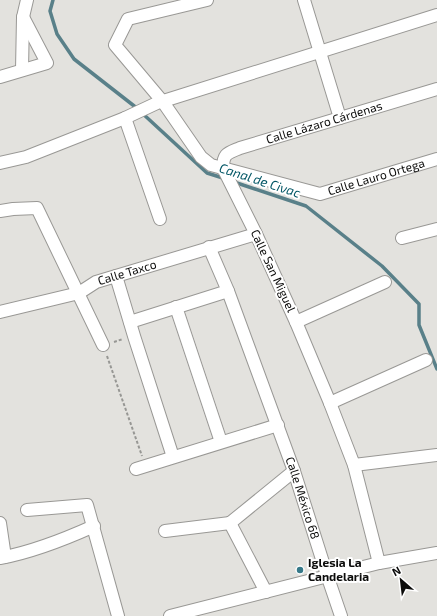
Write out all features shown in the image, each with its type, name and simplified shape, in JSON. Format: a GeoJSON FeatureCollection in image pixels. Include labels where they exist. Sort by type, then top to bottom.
{"type":"FeatureCollection","features":[{"type":"Feature","properties":{"kind":"street"},"geometry":{"type":"LineString","coordinates":[[22,70],[23,17],[26,0]]}},
{"type":"Feature","properties":{"kind":"street"},"geometry":{"type":"LineString","coordinates":[[207,0],[128,19],[114,45],[160,102],[201,157],[211,165],[225,172]]}},
{"type":"Feature","properties":{"kind":"street"},"geometry":{"type":"LineString","coordinates":[[304,0],[340,118]]}},
{"type":"Feature","properties":{"kind":"street"},"geometry":{"type":"LineString","coordinates":[[0,162],[26,157],[130,116],[160,102],[437,15]]}},
{"type":"Feature","properties":{"kind":"street"},"geometry":{"type":"LineString","coordinates":[[0,77],[47,63],[23,17]]}},
{"type":"Feature","properties":{"kind":"street","name":"Calle Lázaro Cárdenas"},"geometry":{"type":"LineString","coordinates":[[225,172],[223,159],[228,152],[437,89]]}},
{"type":"Feature","properties":{"kind":"street"},"geometry":{"type":"LineString","coordinates":[[130,116],[160,219]]}},
{"type":"Feature","properties":{"kind":"street","name":"Calle Lauro Ortega"},"geometry":{"type":"LineString","coordinates":[[225,172],[320,194],[437,159]]}},
{"type":"Feature","properties":{"kind":"street","name":"Calle San Miguel"},"geometry":{"type":"LineString","coordinates":[[225,172],[256,234],[296,322],[330,403],[354,465],[379,563]]}},
{"type":"Feature","properties":{"kind":"street"},"geometry":{"type":"LineString","coordinates":[[0,211],[37,208],[103,345]]}},
{"type":"Feature","properties":{"kind":"street"},"geometry":{"type":"LineString","coordinates":[[402,238],[437,229]]}},
{"type":"Feature","properties":{"kind":"street","name":"Calle Taxco"},"geometry":{"type":"LineString","coordinates":[[0,312],[79,293],[96,282],[256,234]]}},
{"type":"Feature","properties":{"kind":"street","name":"Calle México 68"},"geometry":{"type":"LineString","coordinates":[[209,247],[228,291],[278,425],[294,471],[326,575],[341,616]]}},
{"type":"Feature","properties":{"kind":"street"},"geometry":{"type":"LineString","coordinates":[[116,276],[173,457]]}},
{"type":"Feature","properties":{"kind":"street"},"geometry":{"type":"LineString","coordinates":[[296,322],[385,282]]}},
{"type":"Feature","properties":{"kind":"street"},"geometry":{"type":"LineString","coordinates":[[130,322],[228,291]]}},
{"type":"Feature","properties":{"kind":"street"},"geometry":{"type":"LineString","coordinates":[[176,307],[221,442]]}},
{"type":"Feature","properties":{"kind":"street"},"geometry":{"type":"LineString","coordinates":[[330,403],[426,360]]}},
{"type":"Feature","properties":{"kind":"street"},"geometry":{"type":"LineString","coordinates":[[141,467],[278,425]]}},
{"type":"Feature","properties":{"kind":"street"},"geometry":{"type":"LineString","coordinates":[[354,465],[437,455]]}},
{"type":"Feature","properties":{"kind":"street"},"geometry":{"type":"LineString","coordinates":[[165,531],[230,523],[294,471]]}},
{"type":"Feature","properties":{"kind":"street"},"geometry":{"type":"LineString","coordinates":[[27,510],[87,505],[118,616]]}},
{"type":"Feature","properties":{"kind":"street"},"geometry":{"type":"LineString","coordinates":[[0,523],[2,558],[43,547],[94,526]]}},
{"type":"Feature","properties":{"kind":"street"},"geometry":{"type":"LineString","coordinates":[[230,523],[266,592]]}},
{"type":"Feature","properties":{"kind":"street"},"geometry":{"type":"LineString","coordinates":[[170,616],[326,575],[379,563],[437,553]]}},
{"type":"Feature","properties":{"kind":"path"},"geometry":{"type":"LineString","coordinates":[[134,336],[103,345],[141,467]]}},
{"type":"Feature","properties":{"kind":"waterway","name":"Canal de Civac"},"geometry":{"type":"LineString","coordinates":[[53,0],[50,11],[57,34],[74,59],[138,109]]}},
{"type":"Feature","properties":{"kind":"waterway","name":"Canal de Civac"},"geometry":{"type":"LineString","coordinates":[[142,113],[207,173],[226,179]]}},
{"type":"Feature","properties":{"kind":"waterway","name":"Canal de Civac"},"geometry":{"type":"LineString","coordinates":[[234,182],[306,206],[382,266],[419,304],[419,325],[437,369]]}},
{"type":"Feature","properties":{"kind":"place","name":"Iglesia La Candelaria"},"geometry":{"type":"Point","coordinates":[300,570]}}]}
